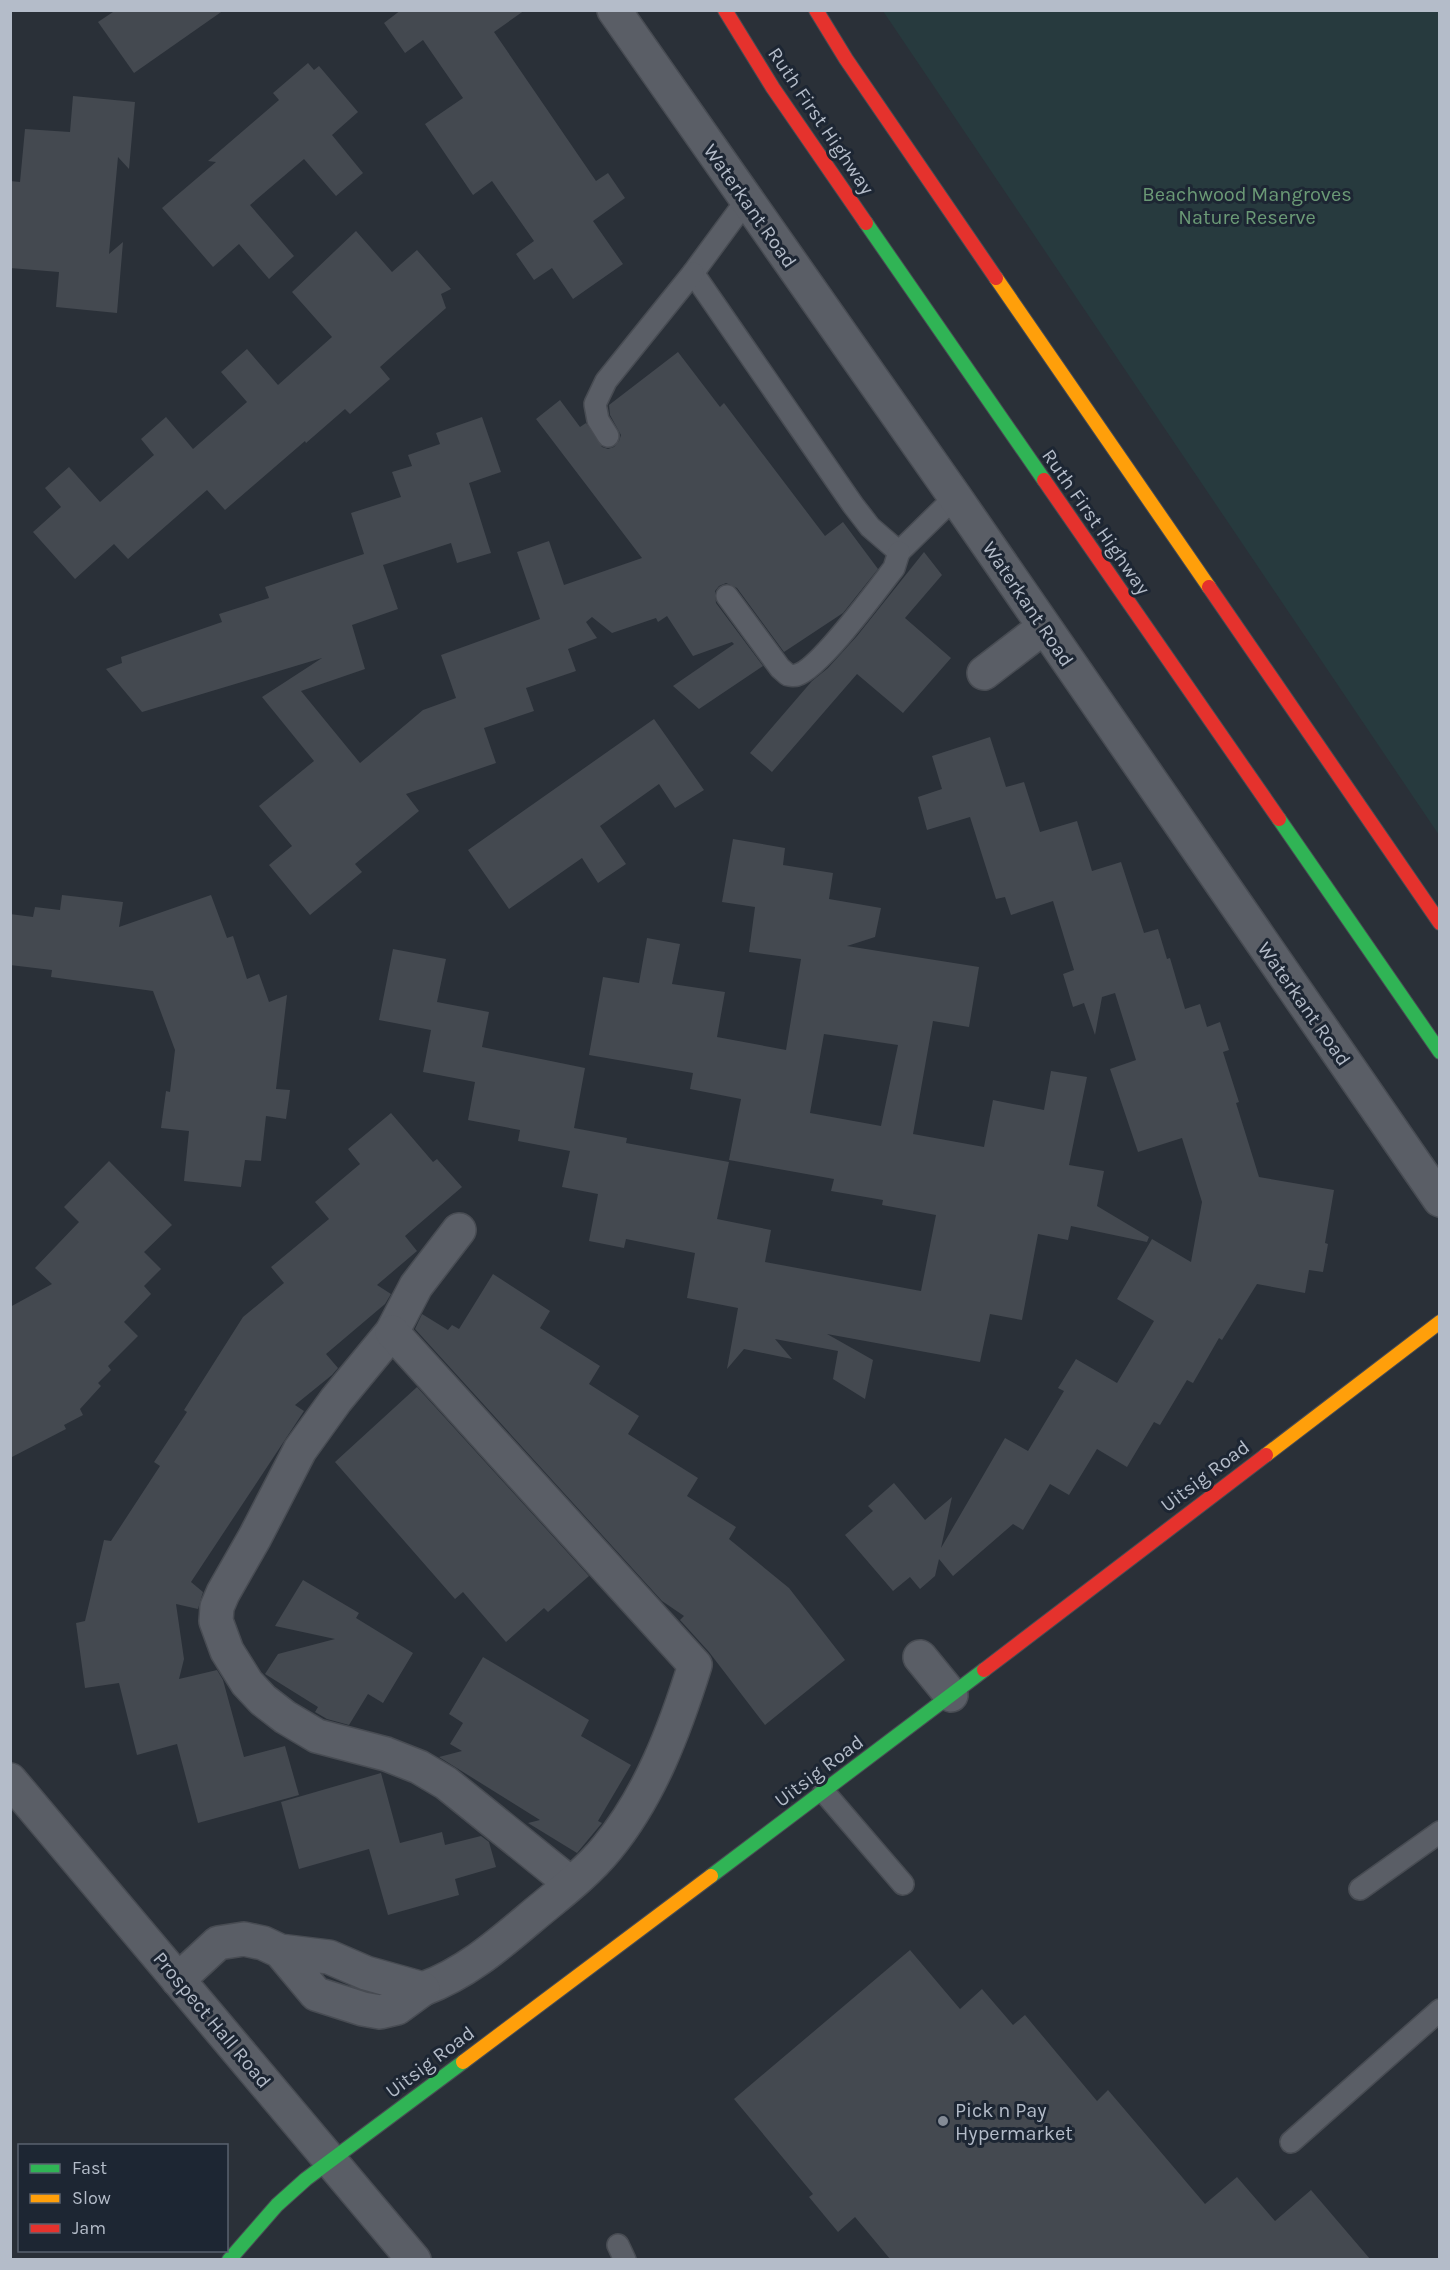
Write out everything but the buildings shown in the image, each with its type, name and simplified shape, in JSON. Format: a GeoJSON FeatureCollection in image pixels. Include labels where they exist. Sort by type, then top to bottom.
{"type":"FeatureCollection","features":[{"type":"Feature","properties":{"kind":"main road","name":"Ruth First Highway"},"geometry":{"type":"LineString","coordinates":[[725,10],[773,88],[1440,1052]]}},
{"type":"Feature","properties":{"kind":"main road"},"geometry":{"type":"LineString","coordinates":[[816,10],[846,59],[1440,922]]}},
{"type":"Feature","properties":{"kind":"main road","name":"Uitsig Road"},"geometry":{"type":"LineString","coordinates":[[229,2259],[277,2205],[331,2161],[824,1792],[1440,1322]]}},
{"type":"Feature","properties":{"kind":"street","name":"Waterkant Road"},"geometry":{"type":"LineString","coordinates":[[614,10],[955,497],[1440,1200]]}},
{"type":"Feature","properties":{"kind":"street"},"geometry":{"type":"LineString","coordinates":[[984,673],[1044,627]]}},
{"type":"Feature","properties":{"kind":"street"},"geometry":{"type":"LineString","coordinates":[[459,1230],[416,1286],[392,1332],[336,1400],[300,1450],[255,1538],[223,1593],[217,1607],[216,1621],[220,1637],[247,1683],[263,1700],[285,1717],[316,1736],[386,1754],[419,1767],[446,1783],[570,1883]]}},
{"type":"Feature","properties":{"kind":"street"},"geometry":{"type":"LineString","coordinates":[[178,1980],[218,1943],[244,1939],[263,1943],[280,1951],[329,1958],[366,1973],[423,1989],[447,1980],[492,1950],[606,1849],[643,1795],[682,1705],[695,1665],[392,1332]]}},
{"type":"Feature","properties":{"kind":"street"},"geometry":{"type":"LineString","coordinates":[[920,1657],[951,1695]]}},
{"type":"Feature","properties":{"kind":"street","name":"Prospect Hall Road"},"geometry":{"type":"LineString","coordinates":[[10,1780],[414,2259]]}},
{"type":"Feature","properties":{"kind":"lane"},"geometry":{"type":"LineString","coordinates":[[608,436],[598,420],[595,404],[606,381],[693,273],[746,201]]}},
{"type":"Feature","properties":{"kind":"lane"},"geometry":{"type":"LineString","coordinates":[[693,273],[853,505],[870,526],[899,552]]}},
{"type":"Feature","properties":{"kind":"lane"},"geometry":{"type":"LineString","coordinates":[[727,596],[780,668],[788,675],[798,675],[826,653],[894,568],[899,552],[955,497]]}},
{"type":"Feature","properties":{"kind":"lane"},"geometry":{"type":"LineString","coordinates":[[824,1792],[903,1884]]}},
{"type":"Feature","properties":{"kind":"lane"},"geometry":{"type":"LineString","coordinates":[[1360,1889],[1440,1832]]}},
{"type":"Feature","properties":{"kind":"lane"},"geometry":{"type":"LineString","coordinates":[[1291,2142],[1440,2010]]}},
{"type":"Feature","properties":{"kind":"green space","name":"Beachwood Mangroves Nature Reserve"},"geometry":{"type":"Polygon","coordinates":[[[883,11],[1439,11],[1439,835],[883,11]]]}},
{"type":"Feature","properties":{"kind":"traffic: fast"},"geometry":{"type":"LineString","coordinates":[[866,223],[1044,480]]}},
{"type":"Feature","properties":{"kind":"traffic: fast"},"geometry":{"type":"LineString","coordinates":[[1279,819],[1440,1052]]}},
{"type":"Feature","properties":{"kind":"traffic: fast"},"geometry":{"type":"LineString","coordinates":[[711,1876],[984,1670]]}},
{"type":"Feature","properties":{"kind":"traffic: fast"},"geometry":{"type":"LineString","coordinates":[[229,2260],[277,2205],[306,2179],[463,2062]]}},
{"type":"Feature","properties":{"kind":"traffic: slow"},"geometry":{"type":"LineString","coordinates":[[996,278],[1209,587]]}},
{"type":"Feature","properties":{"kind":"traffic: slow"},"geometry":{"type":"LineString","coordinates":[[1266,1455],[1440,1322]]}},
{"type":"Feature","properties":{"kind":"traffic: slow"},"geometry":{"type":"LineString","coordinates":[[463,2062],[711,1876]]}},
{"type":"Feature","properties":{"kind":"traffic: jam"},"geometry":{"type":"LineString","coordinates":[[725,10],[773,88],[866,223]]}},
{"type":"Feature","properties":{"kind":"traffic: jam"},"geometry":{"type":"LineString","coordinates":[[816,10],[846,59],[996,278]]}},
{"type":"Feature","properties":{"kind":"traffic: jam"},"geometry":{"type":"LineString","coordinates":[[1044,480],[1279,819]]}},
{"type":"Feature","properties":{"kind":"traffic: jam"},"geometry":{"type":"LineString","coordinates":[[1209,587],[1440,923]]}},
{"type":"Feature","properties":{"kind":"traffic: jam"},"geometry":{"type":"LineString","coordinates":[[984,1670],[1266,1455]]}},
{"type":"Feature","properties":{"kind":"place","name":"Pick n Pay Hypermarket"},"geometry":{"type":"Point","coordinates":[943,2121]}}]}
